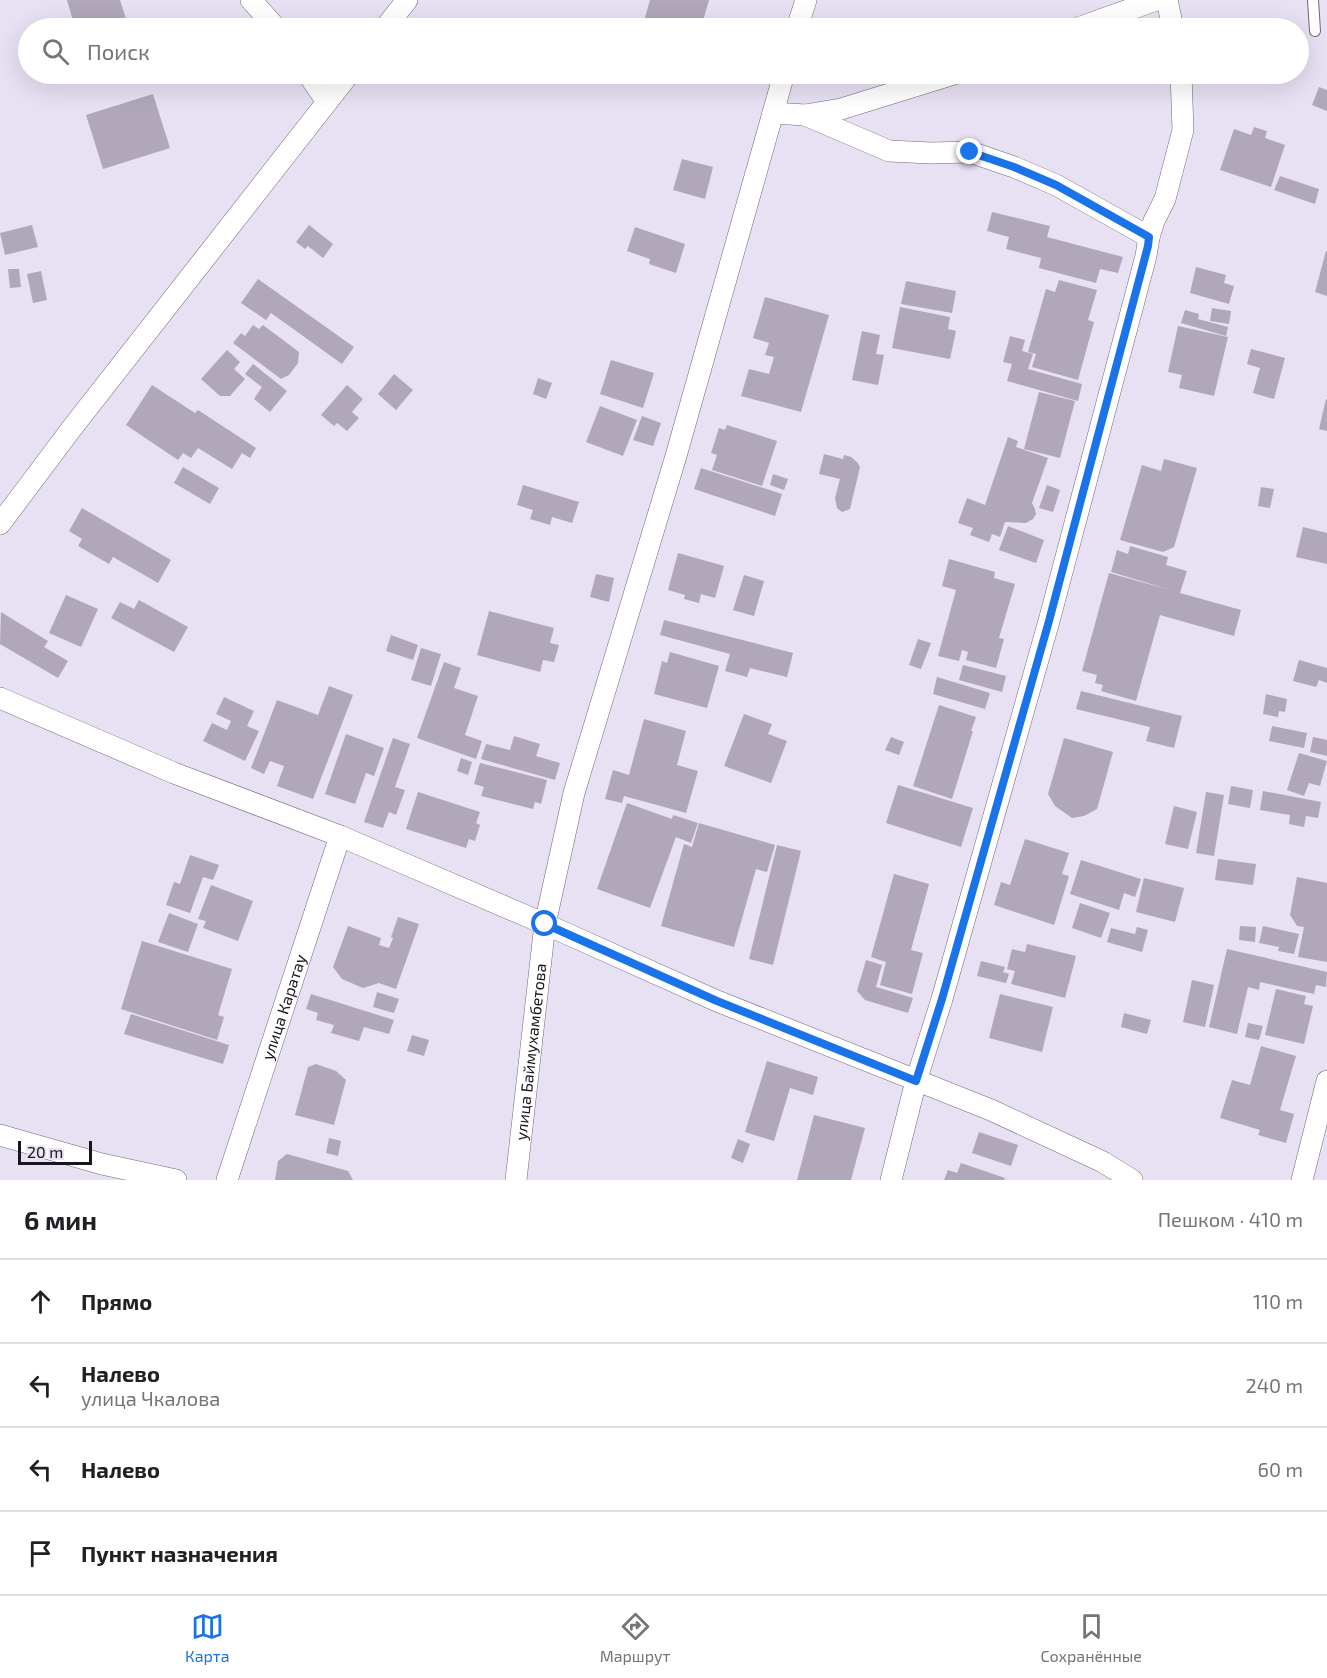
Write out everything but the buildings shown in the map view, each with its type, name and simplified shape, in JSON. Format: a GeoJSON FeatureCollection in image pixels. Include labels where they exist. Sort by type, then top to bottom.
{"type":"FeatureCollection","features":[{"type":"Feature","properties":{"kind":"street"},"geometry":{"type":"LineString","coordinates":[[251,0],[267,18]]}},
{"type":"Feature","properties":{"kind":"street"},"geometry":{"type":"LineString","coordinates":[[393,18],[407,0]]}},
{"type":"Feature","properties":{"kind":"street"},"geometry":{"type":"LineString","coordinates":[[800,18],[806,0]]}},
{"type":"Feature","properties":{"kind":"street"},"geometry":{"type":"LineString","coordinates":[[1106,18],[1156,0]]}},
{"type":"Feature","properties":{"kind":"street"},"geometry":{"type":"LineString","coordinates":[[1167,0],[1171,18]]}},
{"type":"Feature","properties":{"kind":"street"},"geometry":{"type":"LineString","coordinates":[[315,84],[327,102]]}},
{"type":"Feature","properties":{"kind":"street"},"geometry":{"type":"LineString","coordinates":[[0,524],[72,428],[342,84]]}},
{"type":"Feature","properties":{"kind":"street","name":"улица Баймухамбетова"},"geometry":{"type":"LineString","coordinates":[[516,1180],[545,924],[574,793],[676,456],[781,84]]}},
{"type":"Feature","properties":{"kind":"street"},"geometry":{"type":"LineString","coordinates":[[773,113],[805,115],[841,109],[922,84]]}},
{"type":"Feature","properties":{"kind":"street"},"geometry":{"type":"LineString","coordinates":[[891,1180],[916,1081],[942,999],[1046,633],[1154,221],[1166,199],[1183,130],[1181,84]]}},
{"type":"Feature","properties":{"kind":"street"},"geometry":{"type":"LineString","coordinates":[[805,115],[889,151],[970,152],[1014,167],[1056,185],[1147,246]]}},
{"type":"Feature","properties":{"kind":"street"},"geometry":{"type":"LineString","coordinates":[[0,698],[174,773],[340,836],[717,1001],[991,1110],[1103,1162],[1132,1180]]}},
{"type":"Feature","properties":{"kind":"street","name":"улица Каратау"},"geometry":{"type":"LineString","coordinates":[[226,1180],[340,836]]}},
{"type":"Feature","properties":{"kind":"street"},"geometry":{"type":"LineString","coordinates":[[1302,1180],[1327,1082]]}},
{"type":"Feature","properties":{"kind":"street"},"geometry":{"type":"LineString","coordinates":[[0,1135],[102,1164],[176,1180]]}},
{"type":"Feature","properties":{"kind":"lane"},"geometry":{"type":"LineString","coordinates":[[1313,0],[1315,31]]}},
{"type":"Feature","properties":{"kind":"route"},"geometry":{"type":"LineString","coordinates":[[545,924],[717,1001],[916,1081],[942,999],[1049,621],[1149,237],[1056,185],[970,152]]}}]}
